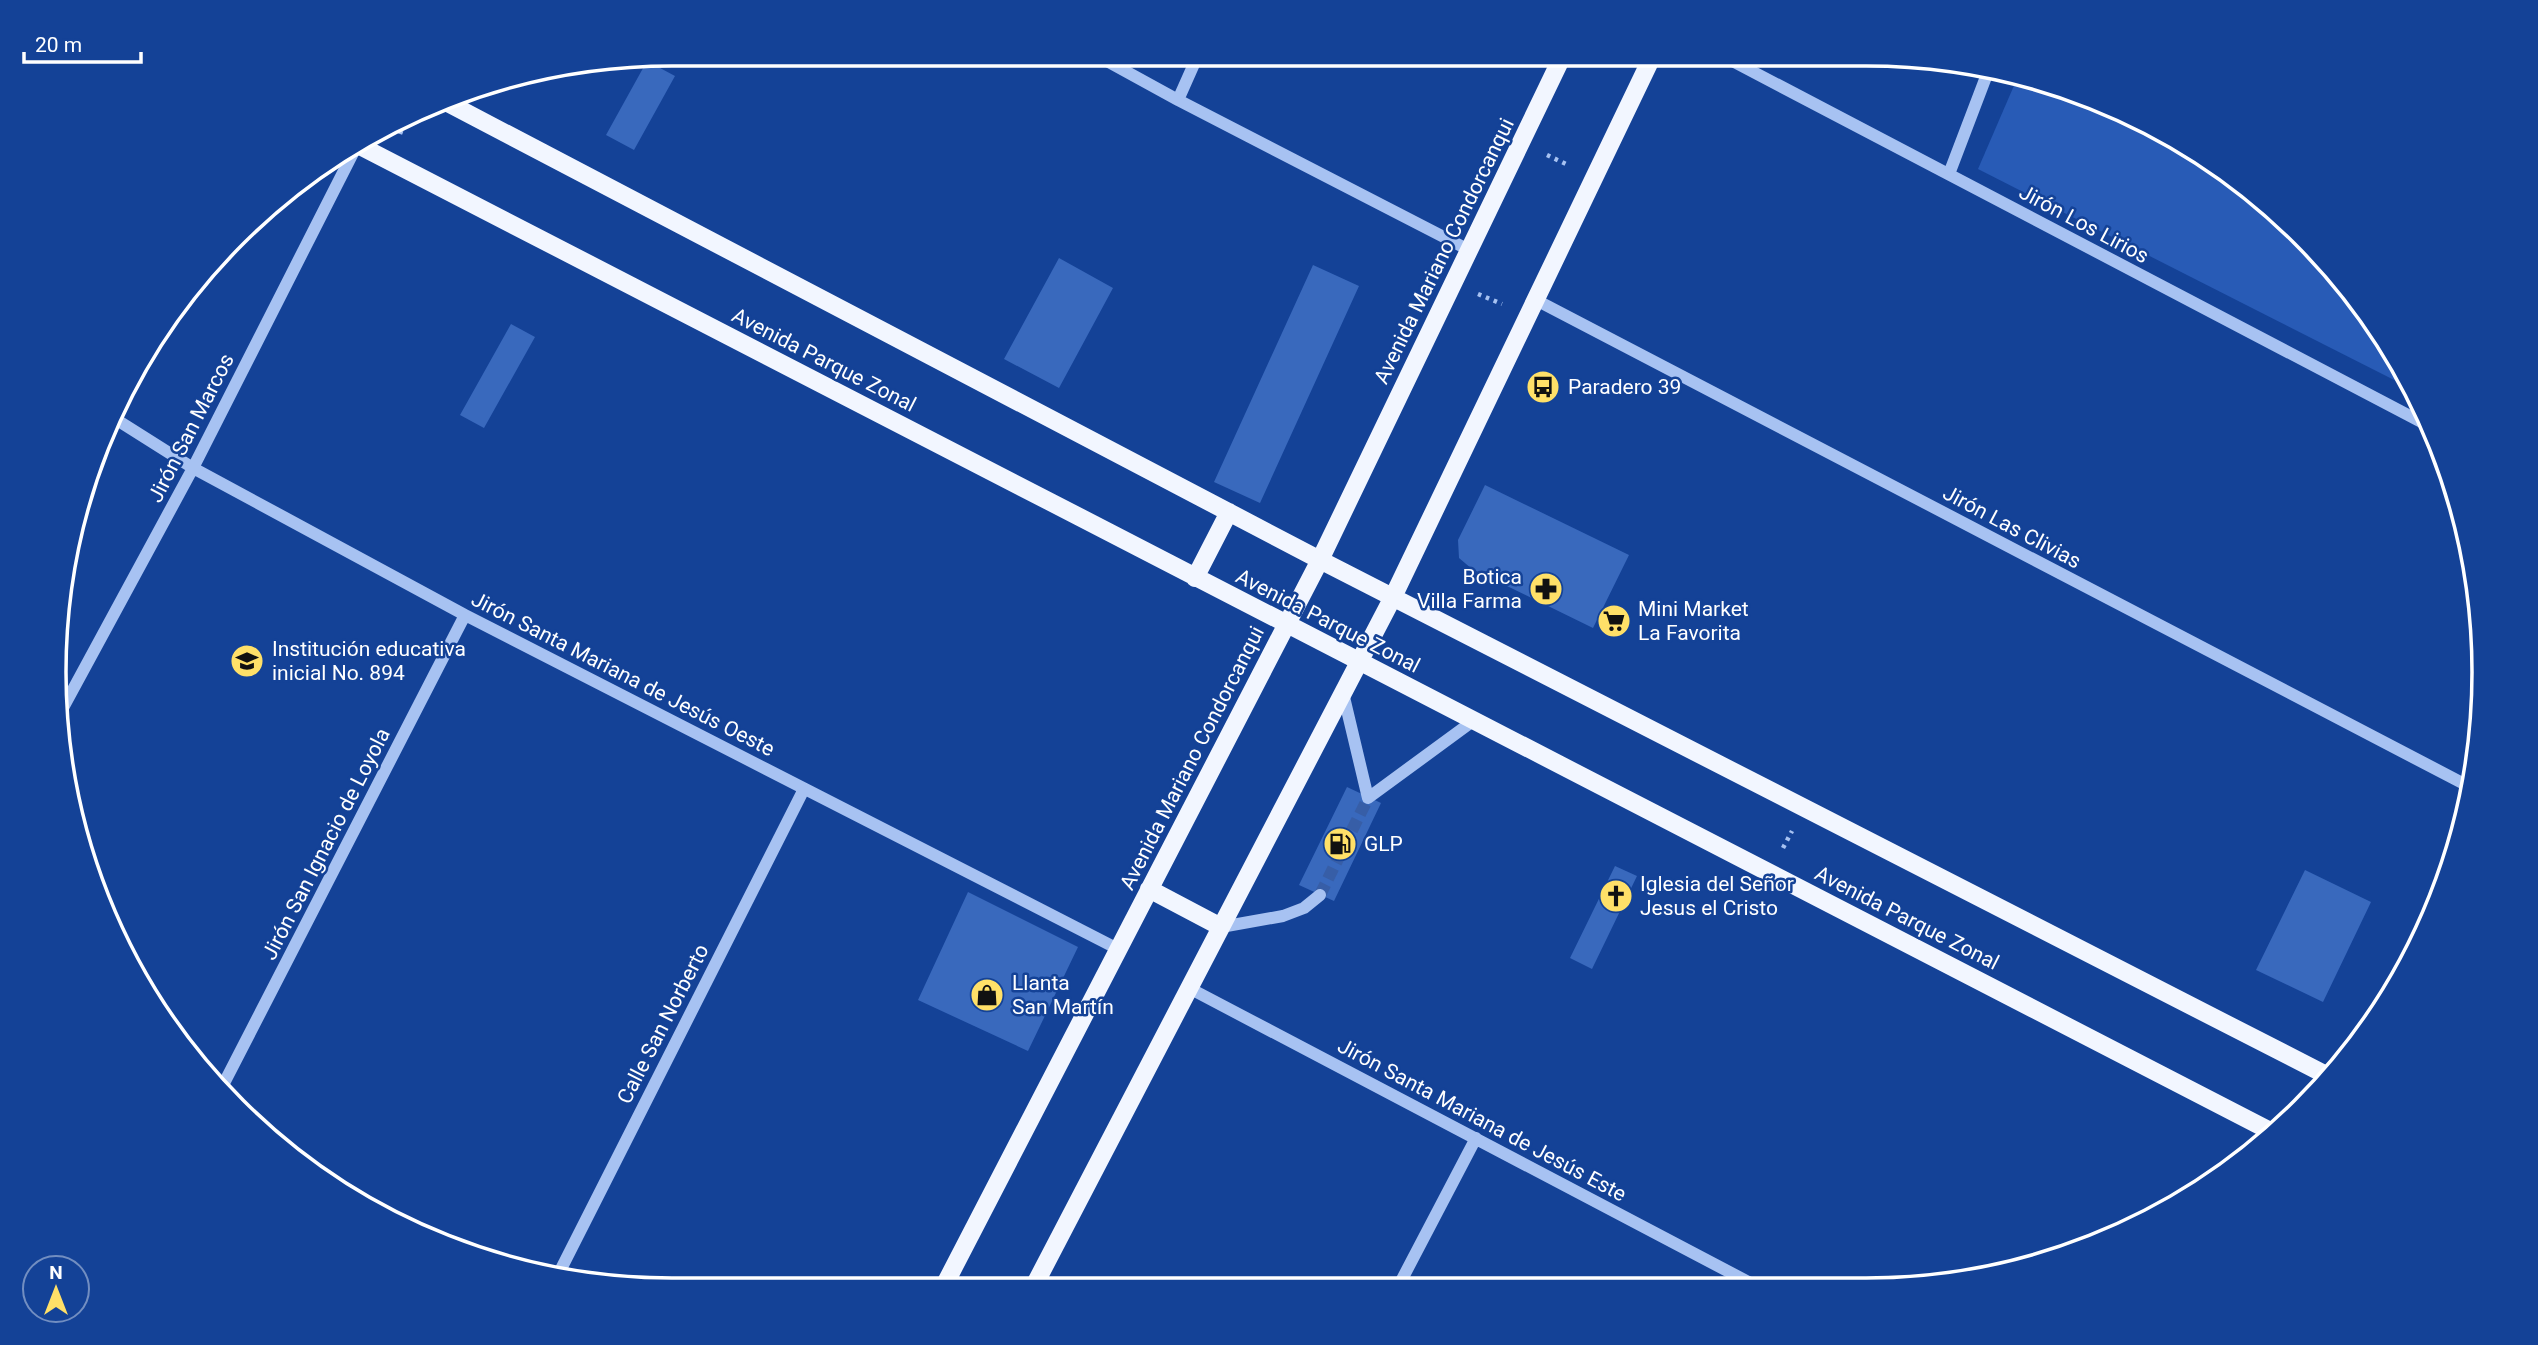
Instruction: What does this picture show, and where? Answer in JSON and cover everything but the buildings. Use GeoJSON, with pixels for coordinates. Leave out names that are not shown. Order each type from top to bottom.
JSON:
{"type":"FeatureCollection","features":[{"type":"Feature","properties":{"kind":"main road","name":"Avenida Mariano Condorcanqui"},"geometry":{"type":"LineString","coordinates":[[949,1278],[1320,560],[1558,66]]}},
{"type":"Feature","properties":{"kind":"main road"},"geometry":{"type":"LineString","coordinates":[[1038,1278],[1393,597],[1648,66]]}},
{"type":"Feature","properties":{"kind":"main road"},"geometry":{"type":"LineString","coordinates":[[456,107],[1320,560],[2321,1072]]}},
{"type":"Feature","properties":{"kind":"main road","name":"Avenida Parque Zonal"},"geometry":{"type":"LineString","coordinates":[[367,149],[2265,1128]]}},
{"type":"Feature","properties":{"kind":"main road"},"geometry":{"type":"LineString","coordinates":[[1195,578],[1229,512]]}},
{"type":"Feature","properties":{"kind":"main road"},"geometry":{"type":"LineString","coordinates":[[1149,889],[1221,927]]}},
{"type":"Feature","properties":{"kind":"street"},"geometry":{"type":"LineString","coordinates":[[1116,66],[1469,250]]}},
{"type":"Feature","properties":{"kind":"street"},"geometry":{"type":"LineString","coordinates":[[1178,100],[1193,66]]}},
{"type":"Feature","properties":{"kind":"street","name":"Jirón Los Lirios"},"geometry":{"type":"LineString","coordinates":[[1742,66],[2414,416]]}},
{"type":"Feature","properties":{"kind":"street"},"geometry":{"type":"LineString","coordinates":[[1949,174],[1985,78]]}},
{"type":"Feature","properties":{"kind":"street","name":"Jirón San Marcos"},"geometry":{"type":"LineString","coordinates":[[67,700],[193,468],[349,161]]}},
{"type":"Feature","properties":{"kind":"street","name":"Jirón Las Clivias"},"geometry":{"type":"LineString","coordinates":[[1536,300],[2461,782]]}},
{"type":"Feature","properties":{"kind":"street","name":"Jirón Santa Mariana de Jesús Oeste"},"geometry":{"type":"LineString","coordinates":[[121,423],[193,468],[465,615],[1118,949]]}},
{"type":"Feature","properties":{"kind":"street","name":"Jirón San Ignacio de Loyola"},"geometry":{"type":"LineString","coordinates":[[225,1081],[465,615]]}},
{"type":"Feature","properties":{"kind":"street"},"geometry":{"type":"LineString","coordinates":[[1343,693],[1368,798],[1473,721]]}},
{"type":"Feature","properties":{"kind":"street","name":"Calle San Norberto"},"geometry":{"type":"LineString","coordinates":[[561,1268],[804,789]]}},
{"type":"Feature","properties":{"kind":"street"},"geometry":{"type":"LineString","coordinates":[[1221,927],[1283,916],[1304,908],[1320,895]]}},
{"type":"Feature","properties":{"kind":"street","name":"Jirón Santa Mariana de Jesús Este"},"geometry":{"type":"LineString","coordinates":[[1189,988],[1741,1278]]}},
{"type":"Feature","properties":{"kind":"street"},"geometry":{"type":"LineString","coordinates":[[1403,1278],[1476,1138]]}},
{"type":"Feature","properties":{"kind":"path"},"geometry":{"type":"LineString","coordinates":[[1521,143],[1594,177]]}},
{"type":"Feature","properties":{"kind":"path"},"geometry":{"type":"LineString","coordinates":[[1454,283],[1528,316]]}},
{"type":"Feature","properties":{"kind":"path"},"geometry":{"type":"LineString","coordinates":[[1771,874],[1803,807]]}},
{"type":"Feature","properties":{"kind":"shaded area"},"geometry":{"type":"Polygon","coordinates":[[[2014,85],[2060,99],[2134,129],[2169,148],[2234,192],[2294,244],[2346,304],[2396,381],[1978,169],[2014,85]]]}},
{"type":"Feature","properties":{"kind":"tunnel"},"geometry":{"type":"LineString","coordinates":[[1320,895],[1368,798]]}},
{"type":"Feature","properties":{"kind":"place","name":"Paradero 39"},"geometry":{"type":"Point","coordinates":[1543,387]}},
{"type":"Feature","properties":{"kind":"place","name":"Botica Villa Farma"},"geometry":{"type":"Point","coordinates":[1546,589]}},
{"type":"Feature","properties":{"kind":"place","name":"Mini Market La Favorita"},"geometry":{"type":"Point","coordinates":[1614,621]}},
{"type":"Feature","properties":{"kind":"place","name":"Institución educativa inicial No. 894"},"geometry":{"type":"Point","coordinates":[247,661]}},
{"type":"Feature","properties":{"kind":"place","name":"GLP"},"geometry":{"type":"Point","coordinates":[1340,844]}},
{"type":"Feature","properties":{"kind":"place","name":"Iglesia del Señor Jesus el Cristo"},"geometry":{"type":"Point","coordinates":[1616,896]}},
{"type":"Feature","properties":{"kind":"place","name":"Llanta San Martín"},"geometry":{"type":"Point","coordinates":[987,995]}}]}
